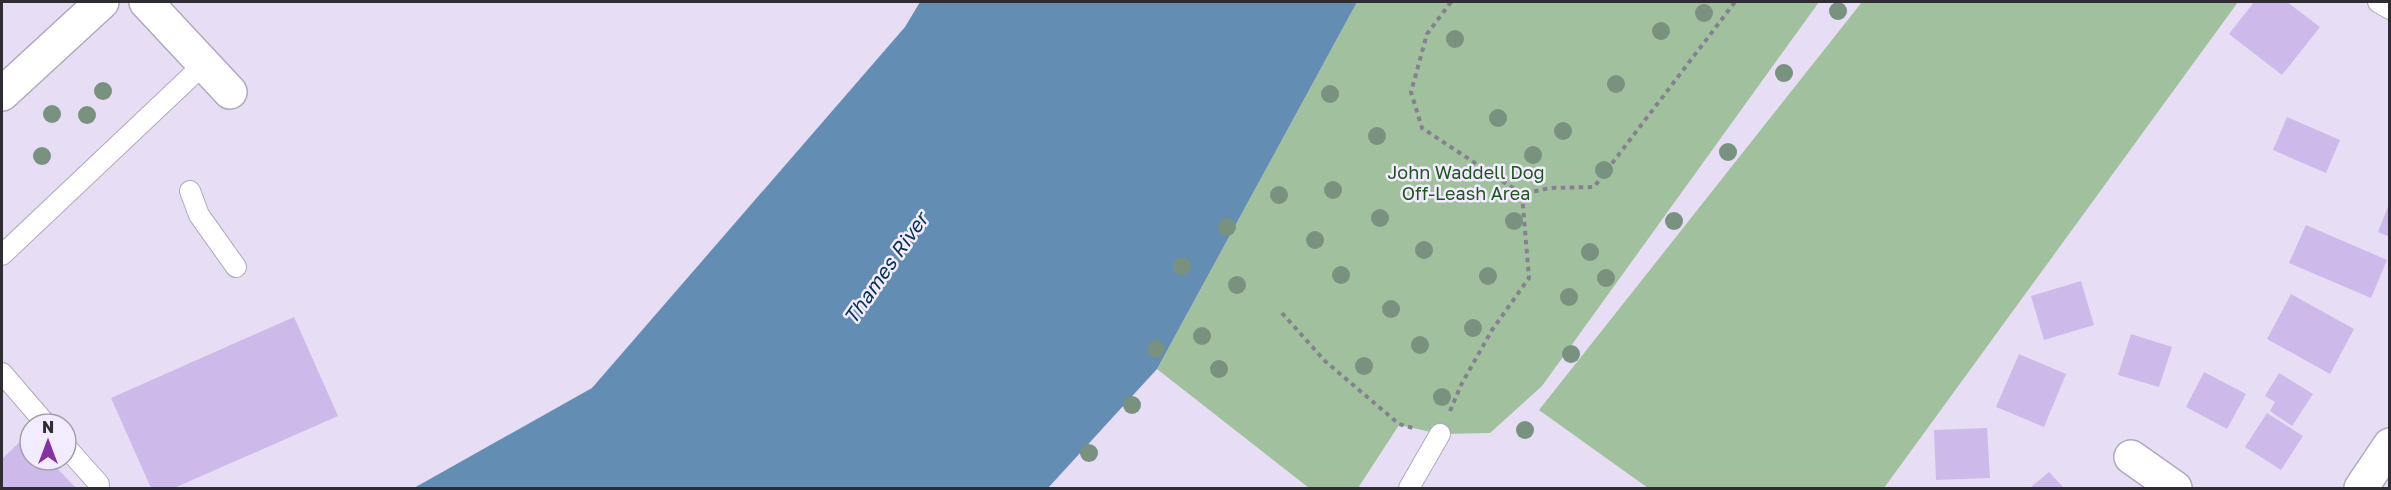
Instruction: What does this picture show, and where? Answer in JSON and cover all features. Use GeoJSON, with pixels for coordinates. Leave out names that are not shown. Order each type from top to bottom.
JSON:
{"type":"FeatureCollection","features":[{"type":"Feature","properties":{"kind":"street"},"geometry":{"type":"LineString","coordinates":[[2,94],[102,2]]}},
{"type":"Feature","properties":{"kind":"street"},"geometry":{"type":"LineString","coordinates":[[146,2],[230,93]]}},
{"type":"Feature","properties":{"kind":"street"},"geometry":{"type":"LineString","coordinates":[[2361,489],[2390,445]]}},
{"type":"Feature","properties":{"kind":"street"},"geometry":{"type":"LineString","coordinates":[[2131,457],[2175,489]]}},
{"type":"Feature","properties":{"kind":"lane"},"geometry":{"type":"LineString","coordinates":[[2378,2],[2390,9]]}},
{"type":"Feature","properties":{"kind":"lane"},"geometry":{"type":"LineString","coordinates":[[2,255],[204,64]]}},
{"type":"Feature","properties":{"kind":"lane"},"geometry":{"type":"LineString","coordinates":[[190,191],[199,215],[236,267]]}},
{"type":"Feature","properties":{"kind":"lane"},"geometry":{"type":"LineString","coordinates":[[2,373],[36,412]]}},
{"type":"Feature","properties":{"kind":"lane"},"geometry":{"type":"LineString","coordinates":[[1409,489],[1440,434]]}},
{"type":"Feature","properties":{"kind":"lane"},"geometry":{"type":"LineString","coordinates":[[78,460],[99,484]]}},
{"type":"Feature","properties":{"kind":"path"},"geometry":{"type":"LineString","coordinates":[[1450,2],[1426,34],[1411,92],[1422,128],[1522,194],[1550,188],[1594,187],[1735,2]]}},
{"type":"Feature","properties":{"kind":"path"},"geometry":{"type":"LineString","coordinates":[[1282,313],[1325,361],[1399,424],[1440,434],[1461,385],[1492,330],[1529,278],[1522,194]]}},
{"type":"Feature","properties":{"kind":"green space","name":"John Waddell Dog Off-Leash Area"},"geometry":{"type":"Polygon","coordinates":[[[1357,2],[1819,2],[1542,386],[1490,433],[1440,434],[1399,425],[1358,488],[1309,488],[1157,369],[1357,2]]]}},
{"type":"Feature","properties":{"kind":"green space"},"geometry":{"type":"Polygon","coordinates":[[[1862,2],[2238,2],[1884,488],[1648,488],[1539,410],[1862,2]]]}},
{"type":"Feature","properties":{"kind":"water","name":"Thames River"},"geometry":{"type":"Polygon","coordinates":[[[920,2],[1357,2],[1157,369],[1048,488],[414,488],[592,388],[905,27],[920,2]]]}},
{"type":"Feature","properties":{"kind":"building"},"geometry":{"type":"Polygon","coordinates":[[[2254,2],[2287,2],[2320,27],[2282,75],[2229,34],[2254,2]]]}},
{"type":"Feature","properties":{"kind":"building"},"geometry":{"type":"Polygon","coordinates":[[[2287,117],[2340,140],[2326,173],[2273,150],[2287,117]]]}},
{"type":"Feature","properties":{"kind":"building"},"geometry":{"type":"Polygon","coordinates":[[[2390,204],[2390,237],[2378,232],[2390,204]]]}},
{"type":"Feature","properties":{"kind":"building"},"geometry":{"type":"Polygon","coordinates":[[[2306,225],[2387,260],[2371,298],[2289,263],[2306,225]]]}},
{"type":"Feature","properties":{"kind":"building"},"geometry":{"type":"Polygon","coordinates":[[[2081,281],[2094,325],[2044,340],[2031,296],[2081,281]]]}},
{"type":"Feature","properties":{"kind":"building"},"geometry":{"type":"Polygon","coordinates":[[[2291,294],[2354,329],[2330,374],[2267,339],[2291,294]]]}},
{"type":"Feature","properties":{"kind":"building"},"geometry":{"type":"Polygon","coordinates":[[[294,317],[338,416],[174,488],[151,488],[111,398],[294,317]]]}},
{"type":"Feature","properties":{"kind":"building"},"geometry":{"type":"Polygon","coordinates":[[[2131,334],[2172,347],[2159,387],[2118,375],[2131,334]]]}},
{"type":"Feature","properties":{"kind":"building"},"geometry":{"type":"Polygon","coordinates":[[[2019,354],[2066,374],[2044,427],[1996,407],[2019,354]]]}},
{"type":"Feature","properties":{"kind":"building"},"geometry":{"type":"Polygon","coordinates":[[[2204,372],[2246,394],[2227,429],[2186,407],[2204,372]]]}},
{"type":"Feature","properties":{"kind":"building"},"geometry":{"type":"Polygon","coordinates":[[[2279,373],[2313,394],[2292,426],[2270,411],[2275,402],[2265,396],[2279,373]]]}},
{"type":"Feature","properties":{"kind":"building"},"geometry":{"type":"Polygon","coordinates":[[[2267,413],[2303,436],[2281,470],[2245,447],[2267,413]]]}},
{"type":"Feature","properties":{"kind":"building"},"geometry":{"type":"Polygon","coordinates":[[[1987,428],[1990,478],[1936,480],[1934,430],[1987,428]]]}},
{"type":"Feature","properties":{"kind":"building"},"geometry":{"type":"Polygon","coordinates":[[[18,444],[18,472],[61,472],[76,488],[2,488],[2,459],[18,444]]]}},
{"type":"Feature","properties":{"kind":"building"},"geometry":{"type":"Polygon","coordinates":[[[2049,472],[2064,488],[2030,488],[2049,472]]]}}]}
